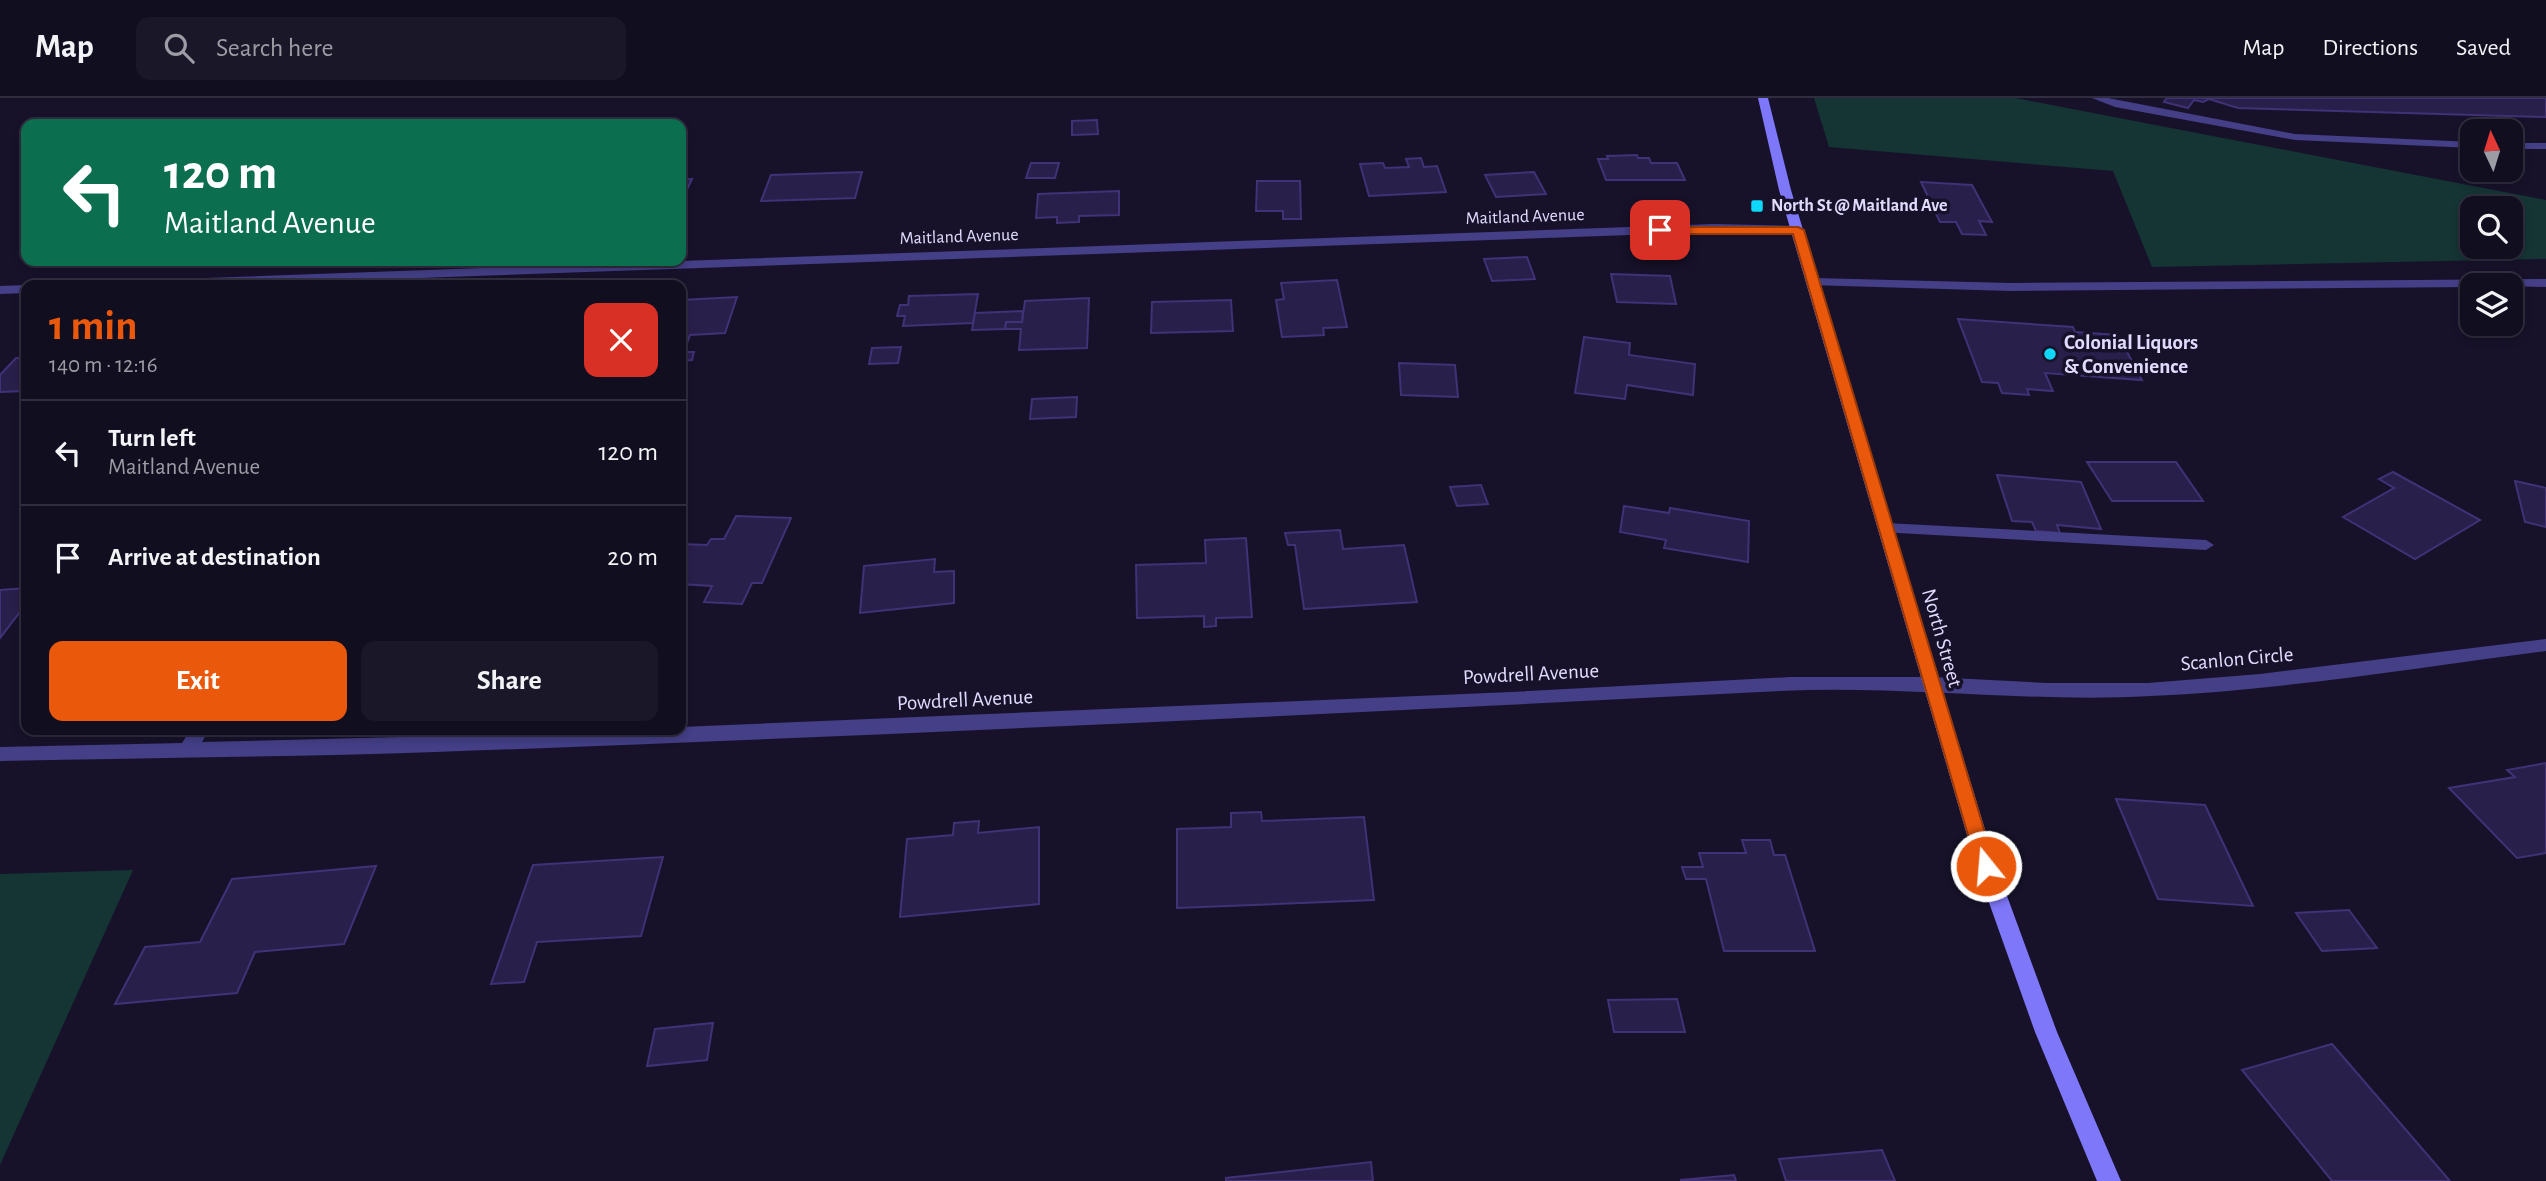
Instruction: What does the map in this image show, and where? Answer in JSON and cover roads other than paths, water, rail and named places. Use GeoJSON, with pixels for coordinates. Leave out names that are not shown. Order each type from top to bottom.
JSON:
{"type":"FeatureCollection","features":[{"type":"Feature","properties":{"kind":"main road","name":"North Street"},"geometry":{"type":"LineString","coordinates":[[1763,98],[1774,150],[1986,866],[2046,1032],[2109,1181]]}},
{"type":"Feature","properties":{"kind":"street"},"geometry":{"type":"LineString","coordinates":[[2097,98],[2295,137],[2460,144]]}},
{"type":"Feature","properties":{"kind":"street"},"geometry":{"type":"LineString","coordinates":[[2524,146],[2546,146]]}},
{"type":"Feature","properties":{"kind":"street","name":"Maitland Avenue"},"geometry":{"type":"LineString","coordinates":[[686,264],[1714,228],[1798,230]]}},
{"type":"Feature","properties":{"kind":"street","name":"Maitland Avenue"},"geometry":{"type":"LineString","coordinates":[[256,280],[643,266]]}},
{"type":"Feature","properties":{"kind":"street"},"geometry":{"type":"LineString","coordinates":[[469,280],[474,272]]}},
{"type":"Feature","properties":{"kind":"street"},"geometry":{"type":"LineString","coordinates":[[1814,282],[2011,287],[2546,283]]}},
{"type":"Feature","properties":{"kind":"street"},"geometry":{"type":"LineString","coordinates":[[2526,284],[2546,298]]}},
{"type":"Feature","properties":{"kind":"street"},"geometry":{"type":"LineString","coordinates":[[0,290],[21,289]]}},
{"type":"Feature","properties":{"kind":"street"},"geometry":{"type":"LineString","coordinates":[[1886,528],[2206,545]]}},
{"type":"Feature","properties":{"kind":"street","name":"Scanlon Circle"},"geometry":{"type":"LineString","coordinates":[[1932,684],[2046,691],[2148,690],[2260,681],[2546,645]]}},
{"type":"Feature","properties":{"kind":"street","name":"Powdrell Avenue"},"geometry":{"type":"LineString","coordinates":[[686,734],[1288,709],[1778,684],[1932,684]]}},
{"type":"Feature","properties":{"kind":"street"},"geometry":{"type":"LineString","coordinates":[[189,748],[197,735]]}},
{"type":"Feature","properties":{"kind":"street","name":"Powdrell Avenue"},"geometry":{"type":"LineString","coordinates":[[0,754],[432,745],[670,735]]}},
{"type":"Feature","properties":{"kind":"place","name":"North St @ Maitland Ave"},"geometry":{"type":"Point","coordinates":[1757,206]}},
{"type":"Feature","properties":{"kind":"place","name":"Colonial Liquors & Convenience"},"geometry":{"type":"Point","coordinates":[2050,354]}}]}
